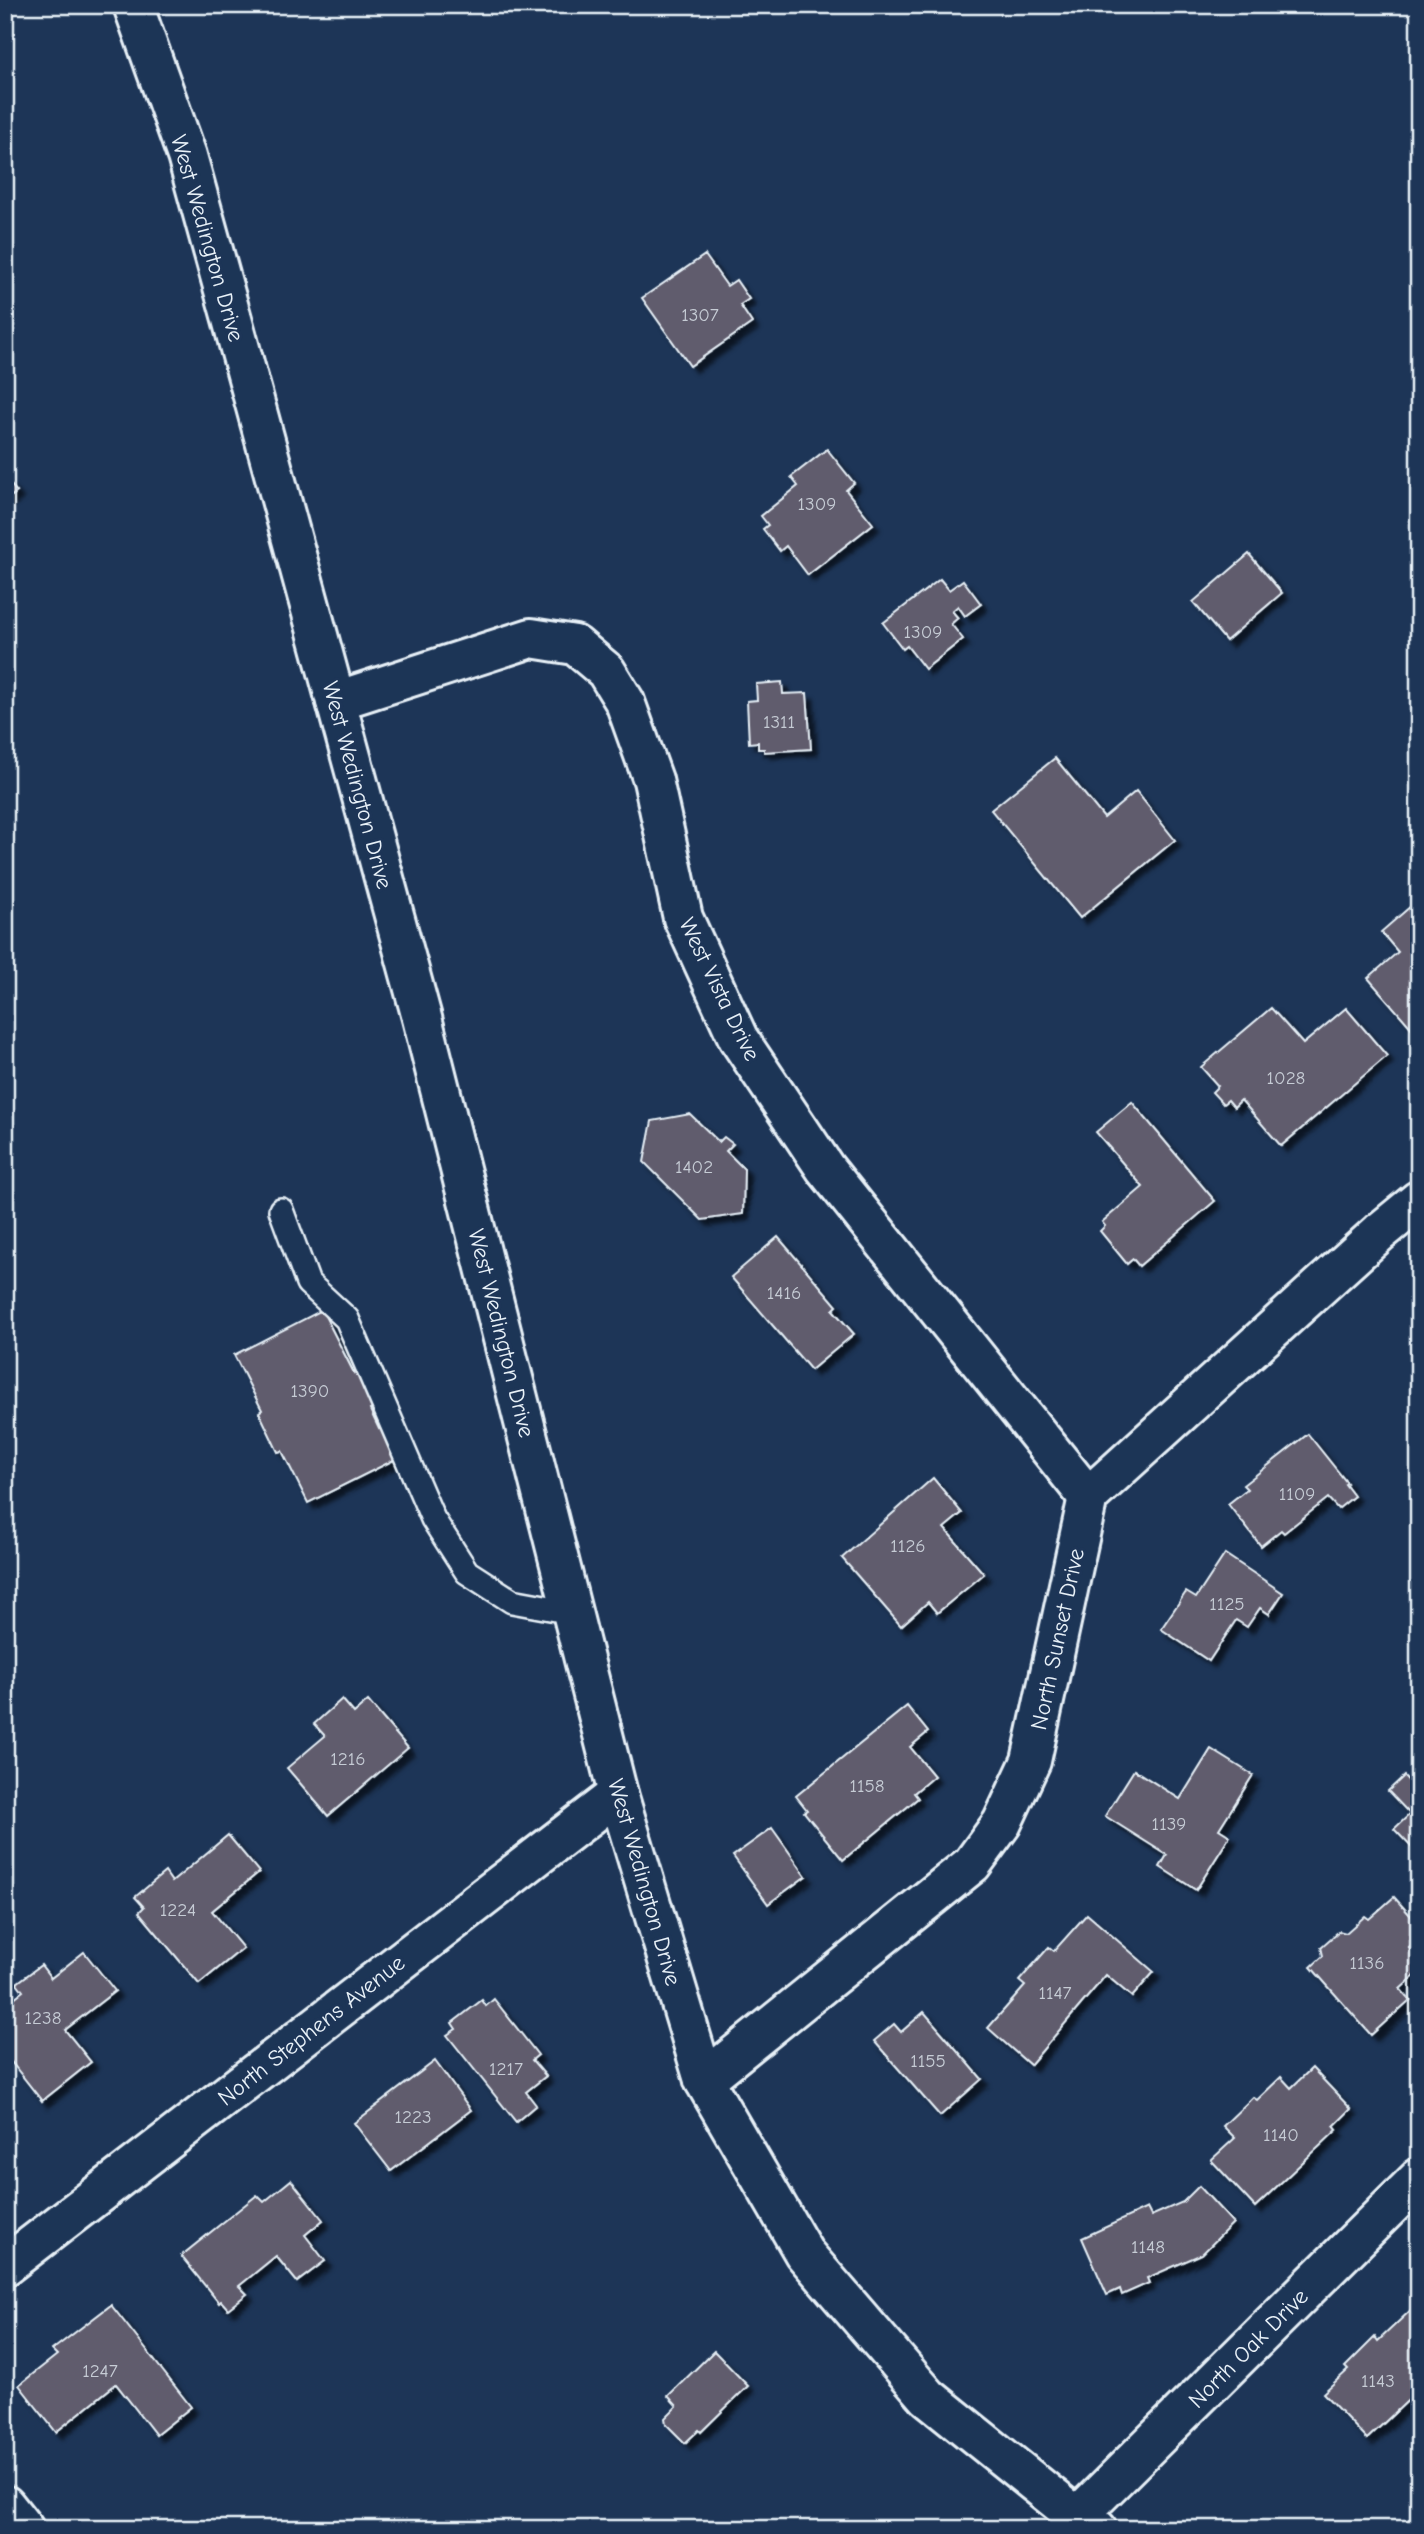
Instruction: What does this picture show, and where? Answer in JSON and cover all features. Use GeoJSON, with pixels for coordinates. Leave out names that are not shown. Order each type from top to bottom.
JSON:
{"type":"FeatureCollection","features":[{"type":"Feature","properties":{"kind":"street","name":"West Wedington Drive"},"geometry":{"type":"LineString","coordinates":[[133,5],[187,156],[425,1032],[618,1794],[704,2080],[804,2253],[928,2397],[1087,2523]]}},
{"type":"Feature","properties":{"kind":"street","name":"West Vista Drive"},"geometry":{"type":"LineString","coordinates":[[336,701],[531,638],[575,645],[606,671],[625,702],[653,780],[682,918],[738,1038],[825,1168],[1088,1497]]}},
{"type":"Feature","properties":{"kind":"street"},"geometry":{"type":"LineString","coordinates":[[1088,1497],[1380,1232],[1419,1200]]}},
{"type":"Feature","properties":{"kind":"street","name":"North Sunset Drive"},"geometry":{"type":"LineString","coordinates":[[704,2080],[972,1864],[1002,1823],[1031,1761],[1088,1497]]}},
{"type":"Feature","properties":{"kind":"street","name":"North Stephens Avenue"},"geometry":{"type":"LineString","coordinates":[[5,2266],[618,1794]]}},
{"type":"Feature","properties":{"kind":"street","name":"North Oak Drive"},"geometry":{"type":"LineString","coordinates":[[1087,2523],[1419,2178]]}},
{"type":"Feature","properties":{"kind":"street"},"geometry":{"type":"LineString","coordinates":[[5,2505],[24,2529]]}},
{"type":"Feature","properties":{"kind":"lane"},"geometry":{"type":"LineString","coordinates":[[281,1210],[308,1283],[346,1319],[433,1518],[467,1573],[512,1601],[572,1612]]}},
{"type":"Feature","properties":{"kind":"building"},"geometry":{"type":"Polygon","coordinates":[[[705,255],[727,286],[736,280],[749,299],[740,305],[752,323],[690,366],[642,298],[705,255]]]}},
{"type":"Feature","properties":{"kind":"building"},"geometry":{"type":"Polygon","coordinates":[[[827,449],[854,483],[846,490],[873,524],[808,575],[786,546],[780,551],[763,529],[768,525],[761,516],[798,486],[791,477],[827,449]]]}},
{"type":"Feature","properties":{"kind":"building"},"geometry":{"type":"Polygon","coordinates":[[[5,478],[17,492],[5,501],[5,478]]]}},
{"type":"Feature","properties":{"kind":"building"},"geometry":{"type":"Polygon","coordinates":[[[1249,554],[1282,593],[1226,641],[1193,602],[1249,554]]]}},
{"type":"Feature","properties":{"kind":"building"},"geometry":{"type":"Polygon","coordinates":[[[940,579],[949,590],[963,580],[981,604],[965,616],[958,606],[952,611],[958,618],[951,624],[963,639],[925,669],[907,646],[903,649],[883,623],[940,579]]]}},
{"type":"Feature","properties":{"kind":"building"},"geometry":{"type":"Polygon","coordinates":[[[782,682],[783,694],[807,693],[811,749],[764,752],[764,749],[758,749],[758,742],[749,743],[747,701],[757,700],[756,684],[782,682]]]}},
{"type":"Feature","properties":{"kind":"building"},"geometry":{"type":"Polygon","coordinates":[[[1055,758],[1104,818],[1136,791],[1175,840],[1080,918],[991,810],[1055,758]]]}},
{"type":"Feature","properties":{"kind":"building"},"geometry":{"type":"Polygon","coordinates":[[[1419,899],[1419,1027],[1414,1031],[1368,978],[1398,952],[1381,932],[1419,899]]]}},
{"type":"Feature","properties":{"kind":"building"},"geometry":{"type":"Polygon","coordinates":[[[1271,1008],[1303,1044],[1346,1008],[1387,1056],[1281,1146],[1241,1100],[1234,1107],[1228,1100],[1223,1104],[1212,1092],[1218,1086],[1201,1067],[1271,1008]]]}},
{"type":"Feature","properties":{"kind":"building"},"geometry":{"type":"Polygon","coordinates":[[[1132,1102],[1215,1201],[1139,1266],[1133,1259],[1127,1264],[1100,1231],[1105,1226],[1102,1222],[1143,1187],[1096,1132],[1132,1102]]]}},
{"type":"Feature","properties":{"kind":"building"},"geometry":{"type":"Polygon","coordinates":[[[690,1114],[719,1142],[724,1137],[733,1144],[726,1151],[744,1169],[743,1214],[702,1220],[644,1162],[652,1121],[690,1114]]]}},
{"type":"Feature","properties":{"kind":"building"},"geometry":{"type":"Polygon","coordinates":[[[778,1237],[837,1306],[833,1310],[854,1334],[811,1370],[731,1277],[778,1237]]]}},
{"type":"Feature","properties":{"kind":"building"},"geometry":{"type":"Polygon","coordinates":[[[322,1310],[354,1373],[358,1369],[376,1407],[370,1410],[379,1429],[384,1426],[400,1457],[308,1503],[282,1451],[278,1452],[259,1412],[262,1410],[234,1355],[322,1310]]]}},
{"type":"Feature","properties":{"kind":"building"},"geometry":{"type":"Polygon","coordinates":[[[1308,1434],[1347,1483],[1345,1484],[1354,1496],[1338,1509],[1328,1498],[1284,1533],[1281,1530],[1261,1546],[1228,1504],[1247,1489],[1243,1485],[1308,1434]]]}},
{"type":"Feature","properties":{"kind":"building"},"geometry":{"type":"Polygon","coordinates":[[[933,1478],[962,1513],[944,1528],[984,1574],[937,1613],[928,1602],[901,1626],[842,1558],[933,1478]]]}},
{"type":"Feature","properties":{"kind":"building"},"geometry":{"type":"Polygon","coordinates":[[[1225,1554],[1283,1593],[1269,1614],[1260,1608],[1247,1627],[1236,1620],[1209,1661],[1161,1629],[1186,1592],[1196,1598],[1225,1554]]]}},
{"type":"Feature","properties":{"kind":"building"},"geometry":{"type":"Polygon","coordinates":[[[342,1699],[354,1713],[368,1701],[408,1748],[328,1816],[287,1768],[325,1736],[314,1724],[342,1699]]]}},
{"type":"Feature","properties":{"kind":"building"},"geometry":{"type":"Polygon","coordinates":[[[907,1706],[928,1732],[910,1747],[934,1776],[914,1793],[918,1798],[843,1860],[804,1812],[807,1810],[796,1796],[907,1706]]]}},
{"type":"Feature","properties":{"kind":"building"},"geometry":{"type":"Polygon","coordinates":[[[1211,1749],[1253,1775],[1219,1829],[1230,1836],[1196,1890],[1160,1867],[1167,1855],[1105,1816],[1134,1770],[1180,1799],[1211,1749]]]}},
{"type":"Feature","properties":{"kind":"building"},"geometry":{"type":"Polygon","coordinates":[[[1404,1776],[1416,1789],[1419,1786],[1418,1854],[1394,1829],[1410,1814],[1388,1791],[1404,1776]]]}},
{"type":"Feature","properties":{"kind":"building"},"geometry":{"type":"Polygon","coordinates":[[[772,1828],[806,1876],[768,1904],[733,1856],[772,1828]]]}},
{"type":"Feature","properties":{"kind":"building"},"geometry":{"type":"Polygon","coordinates":[[[228,1835],[259,1872],[212,1911],[243,1948],[199,1984],[139,1912],[144,1907],[135,1897],[165,1872],[172,1882],[228,1835]]]}},
{"type":"Feature","properties":{"kind":"building"},"geometry":{"type":"Polygon","coordinates":[[[1394,1897],[1419,1925],[1419,1939],[1409,1948],[1419,1958],[1419,1972],[1400,1989],[1410,2000],[1371,2035],[1311,1967],[1323,1956],[1321,1947],[1339,1931],[1346,1933],[1365,1916],[1369,1919],[1394,1897]]]}},
{"type":"Feature","properties":{"kind":"building"},"geometry":{"type":"Polygon","coordinates":[[[1087,1914],[1154,1972],[1132,1997],[1106,1975],[1030,2065],[988,2028],[1025,1986],[1019,1981],[1049,1947],[1054,1951],[1087,1914]]]}},
{"type":"Feature","properties":{"kind":"building"},"geometry":{"type":"Polygon","coordinates":[[[84,1952],[115,1991],[65,2030],[91,2062],[42,2101],[5,2054],[5,2005],[23,1991],[17,1983],[41,1965],[51,1978],[84,1952]]]}},
{"type":"Feature","properties":{"kind":"building"},"geometry":{"type":"Polygon","coordinates":[[[494,1999],[538,2055],[532,2060],[546,2076],[526,2092],[536,2105],[516,2122],[447,2035],[456,2029],[452,2023],[482,2000],[486,2006],[494,1999]]]}},
{"type":"Feature","properties":{"kind":"building"},"geometry":{"type":"Polygon","coordinates":[[[924,2012],[982,2079],[940,2116],[874,2041],[894,2024],[901,2032],[924,2012]]]}},
{"type":"Feature","properties":{"kind":"building"},"geometry":{"type":"Polygon","coordinates":[[[435,2061],[471,2110],[391,2171],[354,2123],[435,2061]]]}},
{"type":"Feature","properties":{"kind":"building"},"geometry":{"type":"Polygon","coordinates":[[[1312,2068],[1351,2109],[1334,2126],[1337,2130],[1255,2207],[1211,2160],[1235,2138],[1223,2126],[1253,2097],[1257,2100],[1281,2077],[1291,2088],[1312,2068]]]}},
{"type":"Feature","properties":{"kind":"building"},"geometry":{"type":"Polygon","coordinates":[[[291,2180],[323,2220],[305,2235],[325,2261],[297,2282],[276,2256],[239,2286],[247,2294],[228,2309],[221,2301],[219,2303],[181,2256],[257,2195],[264,2202],[291,2180]]]}},
{"type":"Feature","properties":{"kind":"building"},"geometry":{"type":"Polygon","coordinates":[[[1199,2186],[1233,2223],[1202,2254],[1147,2278],[1149,2283],[1122,2295],[1120,2289],[1107,2295],[1082,2238],[1147,2208],[1151,2216],[1183,2202],[1199,2186]]]}},
{"type":"Feature","properties":{"kind":"building"},"geometry":{"type":"Polygon","coordinates":[[[111,2305],[191,2407],[156,2435],[116,2384],[56,2432],[19,2385],[57,2355],[52,2350],[111,2305]]]}},
{"type":"Feature","properties":{"kind":"building"},"geometry":{"type":"Polygon","coordinates":[[[1413,2308],[1419,2314],[1419,2390],[1367,2439],[1323,2393],[1348,2370],[1345,2367],[1375,2337],[1378,2341],[1413,2308]]]}},
{"type":"Feature","properties":{"kind":"building"},"geometry":{"type":"Polygon","coordinates":[[[714,2351],[748,2386],[701,2432],[699,2430],[685,2443],[666,2424],[665,2418],[677,2406],[668,2396],[714,2351]]]}}]}
